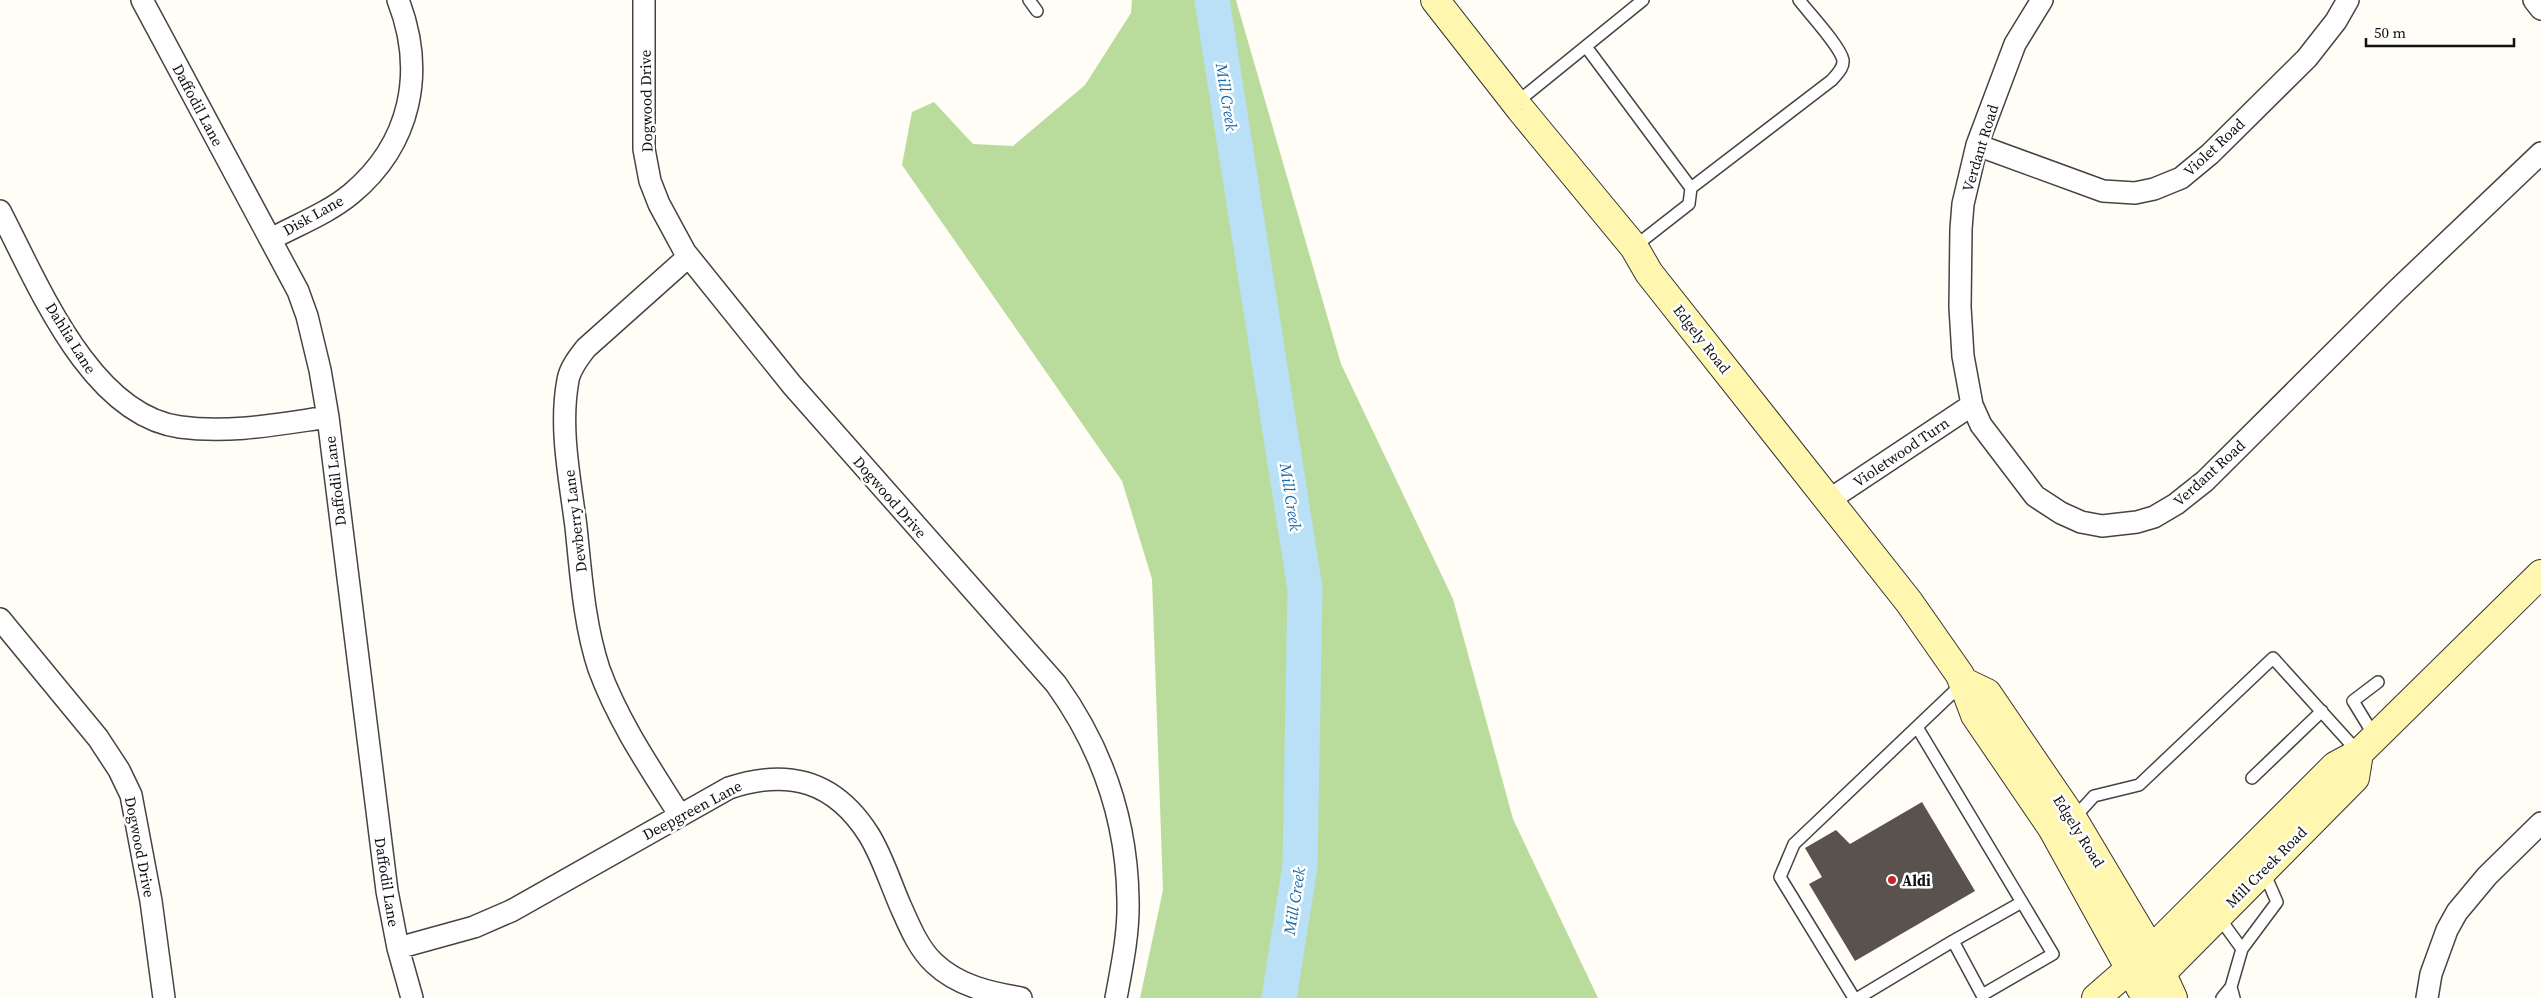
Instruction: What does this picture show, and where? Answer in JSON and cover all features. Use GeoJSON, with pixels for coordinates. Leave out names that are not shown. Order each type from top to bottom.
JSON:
{"type":"FeatureCollection","features":[{"type":"Feature","properties":{"kind":"main road","name":"Edgely Road"},"geometry":{"type":"LineString","coordinates":[[1435,0],[1516,103],[1634,247],[1649,273],[1909,602],[1964,682],[1975,715],[2052,828],[2128,969],[2152,992]]}},
{"type":"Feature","properties":{"kind":"main road","name":"Mill Creek Road"},"geometry":{"type":"LineString","coordinates":[[2096,998],[2151,950],[2335,766],[2367,745],[2541,574]]}},
{"type":"Feature","properties":{"kind":"main road","name":"Edgely Road"},"geometry":{"type":"LineString","coordinates":[[1964,682],[1987,694],[2073,819],[2151,950],[2152,992]]}},
{"type":"Feature","properties":{"kind":"main road","name":"Mill Creek Road"},"geometry":{"type":"LineString","coordinates":[[2152,992],[2218,916],[2355,778],[2367,745]]}},
{"type":"Feature","properties":{"kind":"street","name":"Daffodil Lane"},"geometry":{"type":"LineString","coordinates":[[142,0],[271,239],[298,291],[307,316],[320,370],[328,417],[372,784],[387,891],[398,948],[412,998]]}},
{"type":"Feature","properties":{"kind":"street","name":"Disk Lane"},"geometry":{"type":"LineString","coordinates":[[271,239],[326,211],[350,195],[377,168],[390,150],[400,130],[408,104],[412,73],[411,47],[405,18],[398,0]]}},
{"type":"Feature","properties":{"kind":"street","name":"Dogwood Drive"},"geometry":{"type":"LineString","coordinates":[[644,0],[644,149],[650,182],[659,204],[688,257],[792,385],[1013,634],[1056,684],[1078,714],[1108,779],[1127,864],[1128,902],[1116,998]]}},
{"type":"Feature","properties":{"kind":"street","name":"Verdant Road"},"geometry":{"type":"LineString","coordinates":[[2042,0],[2015,44],[1977,145],[1966,188],[1961,229],[1963,356],[1972,405],[1980,425],[2035,496],[2061,514],[2081,522],[2102,526],[2137,522],[2154,517],[2176,504],[2205,481],[2394,292],[2541,153]]}},
{"type":"Feature","properties":{"kind":"street","name":"Violet Road"},"geometry":{"type":"LineString","coordinates":[[1977,145],[2103,191],[2125,193],[2154,189],[2182,178],[2210,154],[2307,58],[2336,21],[2348,0]]}},
{"type":"Feature","properties":{"kind":"street"},"geometry":{"type":"LineString","coordinates":[[2534,0],[2541,9]]}},
{"type":"Feature","properties":{"kind":"street","name":"Dahlia Lane"},"geometry":{"type":"LineString","coordinates":[[0,211],[71,343],[99,381],[121,402],[146,417],[178,427],[213,430],[328,417]]}},
{"type":"Feature","properties":{"kind":"street","name":"Dewberry Lane"},"geometry":{"type":"LineString","coordinates":[[679,814],[617,710],[591,641],[571,490],[564,403],[568,377],[578,358],[586,348],[688,257]]}},
{"type":"Feature","properties":{"kind":"street","name":"Violetwood Turn"},"geometry":{"type":"LineString","coordinates":[[1830,500],[1972,405]]}},
{"type":"Feature","properties":{"kind":"street","name":"Dogwood Drive"},"geometry":{"type":"LineString","coordinates":[[0,619],[98,738],[120,770],[131,795],[150,892],[164,998]]}},
{"type":"Feature","properties":{"kind":"street","name":"Deepgreen Lane"},"geometry":{"type":"LineString","coordinates":[[398,948],[474,927],[511,911],[679,814],[729,788],[748,782],[779,777],[795,779],[836,796],[850,808],[870,836],[913,934],[935,964],[958,980],[971,986],[1022,998]]}},
{"type":"Feature","properties":{"kind":"street"},"geometry":{"type":"LineString","coordinates":[[2427,998],[2431,974],[2457,912],[2487,876],[2541,823]]}},
{"type":"Feature","properties":{"kind":"lane"},"geometry":{"type":"LineString","coordinates":[[1029,0],[1037,11]]}},
{"type":"Feature","properties":{"kind":"lane"},"geometry":{"type":"LineString","coordinates":[[1516,103],[1587,48],[1643,0]]}},
{"type":"Feature","properties":{"kind":"lane"},"geometry":{"type":"LineString","coordinates":[[1691,188],[1832,80],[1842,70],[1843,61],[1838,50],[1799,0]]}},
{"type":"Feature","properties":{"kind":"lane"},"geometry":{"type":"LineString","coordinates":[[1587,48],[1691,188],[1689,204],[1634,247]]}},
{"type":"Feature","properties":{"kind":"lane"},"geometry":{"type":"LineString","coordinates":[[2073,819],[2094,796],[2139,785],[2273,658],[2322,711],[2367,745]]}},
{"type":"Feature","properties":{"kind":"lane"},"geometry":{"type":"LineString","coordinates":[[1854,998],[1780,877],[1794,844],[1964,682]]}},
{"type":"Feature","properties":{"kind":"lane"},"geometry":{"type":"LineString","coordinates":[[2367,745],[2354,700],[2378,682]]}},
{"type":"Feature","properties":{"kind":"lane"},"geometry":{"type":"LineString","coordinates":[[2252,778],[2322,711]]}},
{"type":"Feature","properties":{"kind":"lane"},"geometry":{"type":"LineString","coordinates":[[1917,727],[2053,954],[1982,996],[1953,941]]}},
{"type":"Feature","properties":{"kind":"lane"},"geometry":{"type":"LineString","coordinates":[[2222,998],[2232,993],[2242,949],[2277,902],[2263,870]]}},
{"type":"Feature","properties":{"kind":"lane"},"geometry":{"type":"LineString","coordinates":[[1858,998],[2022,902]]}},
{"type":"Feature","properties":{"kind":"lane"},"geometry":{"type":"LineString","coordinates":[[2218,916],[2242,949]]}},
{"type":"Feature","properties":{"kind":"green space"},"geometry":{"type":"Polygon","coordinates":[[[1132,0],[1236,0],[1341,364],[1453,599],[1513,819],[1598,998],[1140,998],[1163,890],[1152,579],[1122,481],[902,165],[912,112],[934,102],[973,144],[1013,146],[1085,85],[1131,13],[1132,0]]]}},
{"type":"Feature","properties":{"kind":"building","name":"Aldi"},"geometry":{"type":"Polygon","coordinates":[[[1922,802],[1975,891],[1855,961],[1809,884],[1822,877],[1805,848],[1836,830],[1850,844],[1922,802]]]}},
{"type":"Feature","properties":{"kind":"waterway","name":"Mill Creek"},"geometry":{"type":"LineString","coordinates":[[1212,0],[1305,589],[1300,866],[1279,998]]}},
{"type":"Feature","properties":{"kind":"place","name":"Aldi"},"geometry":{"type":"Point","coordinates":[1892,880]}}]}
